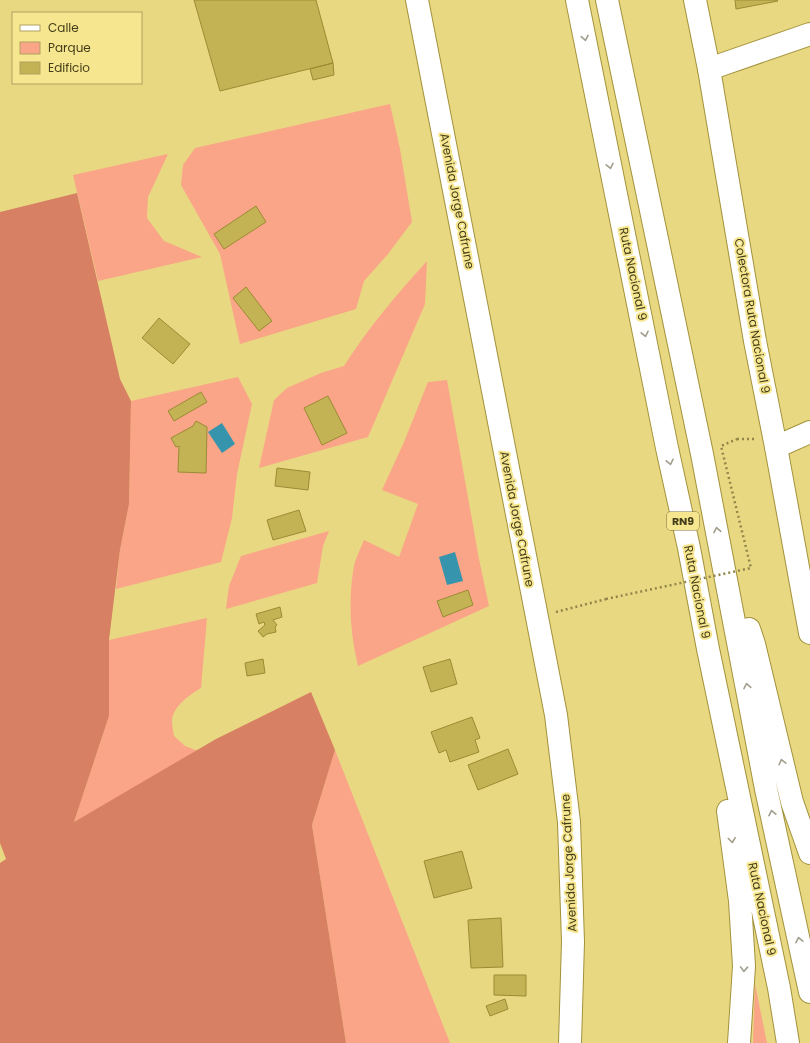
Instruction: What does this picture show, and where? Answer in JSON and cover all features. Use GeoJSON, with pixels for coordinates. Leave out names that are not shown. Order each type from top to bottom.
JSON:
{"type":"FeatureCollection","features":[{"type":"Feature","properties":{"kind":"main road","name":"Avenida Jorge Cafrune"},"geometry":{"type":"LineString","coordinates":[[417,0],[466,248],[536,618],[556,714],[569,822],[573,942],[570,1043]]}},
{"type":"Feature","properties":{"kind":"main road","name":"Ruta Nacional 9"},"geometry":{"type":"LineString","coordinates":[[577,0],[667,448],[689,548],[708,649],[777,980],[788,1043]]}},
{"type":"Feature","properties":{"kind":"main road","name":"RN9"},"geometry":{"type":"LineString","coordinates":[[607,0],[722,553],[766,789],[810,992]]}},
{"type":"Feature","properties":{"kind":"main road","name":"Colectora Ruta Nacional 9"},"geometry":{"type":"LineString","coordinates":[[696,0],[755,341],[810,633]]}},
{"type":"Feature","properties":{"kind":"main road"},"geometry":{"type":"LineString","coordinates":[[709,69],[810,34]]}},
{"type":"Feature","properties":{"kind":"main road"},"geometry":{"type":"LineString","coordinates":[[776,447],[810,432]]}},
{"type":"Feature","properties":{"kind":"main road"},"geometry":{"type":"LineString","coordinates":[[722,553],[754,644],[792,802],[810,853]]}},
{"type":"Feature","properties":{"kind":"main road"},"geometry":{"type":"LineString","coordinates":[[708,649],[740,908],[744,966],[739,1043]]}},
{"type":"Feature","properties":{"kind":"path"},"geometry":{"type":"LineString","coordinates":[[536,618],[606,599],[751,568],[721,446],[737,439]]}},
{"type":"Feature","properties":{"kind":"green space"},"geometry":{"type":"Polygon","coordinates":[[[390,104],[400,149],[412,222],[388,254],[364,281],[356,309],[240,344],[220,254],[181,185],[183,165],[195,148],[390,104]]]}},
{"type":"Feature","properties":{"kind":"green space"},"geometry":{"type":"Polygon","coordinates":[[[168,154],[148,197],[147,218],[164,241],[202,257],[98,281],[73,175],[168,154]]]}},
{"type":"Feature","properties":{"kind":"green space"},"geometry":{"type":"Polygon","coordinates":[[[427,261],[425,304],[368,437],[259,468],[274,400],[287,388],[321,373],[344,366],[383,312],[427,261]]]}},
{"type":"Feature","properties":{"kind":"green space"},"geometry":{"type":"Polygon","coordinates":[[[238,377],[252,404],[237,474],[232,518],[221,562],[116,589],[120,550],[129,504],[131,401],[238,377]]]}},
{"type":"Feature","properties":{"kind":"green space"},"geometry":{"type":"Polygon","coordinates":[[[447,380],[479,559],[489,606],[358,666],[353,641],[351,616],[352,578],[357,556],[364,540],[399,557],[418,504],[382,490],[404,442],[428,382],[447,380]]]}},
{"type":"Feature","properties":{"kind":"green space"},"geometry":{"type":"Polygon","coordinates":[[[329,531],[323,546],[317,583],[226,609],[229,586],[241,556],[329,531]]]}},
{"type":"Feature","properties":{"kind":"green space"},"geometry":{"type":"Polygon","coordinates":[[[207,618],[201,688],[179,705],[173,715],[172,720],[174,736],[185,746],[198,751],[74,822],[109,716],[109,640],[207,618]]]}},
{"type":"Feature","properties":{"kind":"green space"},"geometry":{"type":"Polygon","coordinates":[[[335,750],[450,1043],[346,1043],[312,825],[335,750]]]}},
{"type":"Feature","properties":{"kind":"green space"},"geometry":{"type":"Polygon","coordinates":[[[755,984],[767,1043],[753,1043],[755,984]]]}},
{"type":"Feature","properties":{"kind":"shaded area"},"geometry":{"type":"Polygon","coordinates":[[[77,193],[120,379],[131,401],[129,504],[120,550],[109,640],[109,716],[74,822],[216,739],[311,692],[335,750],[312,825],[346,1043],[0,1043],[0,863],[6,859],[0,843],[0,212],[77,193]]]}},
{"type":"Feature","properties":{"kind":"water"},"geometry":{"type":"Polygon","coordinates":[[[222,423],[235,444],[222,453],[208,432],[222,423]]]}},
{"type":"Feature","properties":{"kind":"water"},"geometry":{"type":"Polygon","coordinates":[[[455,552],[463,581],[447,585],[439,557],[455,552]]]}},
{"type":"Feature","properties":{"kind":"building"},"geometry":{"type":"Polygon","coordinates":[[[194,0],[316,0],[333,63],[220,91],[194,0]]]}},
{"type":"Feature","properties":{"kind":"building"},"geometry":{"type":"Polygon","coordinates":[[[735,0],[777,0],[778,1],[736,9],[735,0]]]}},
{"type":"Feature","properties":{"kind":"building"},"geometry":{"type":"Polygon","coordinates":[[[333,63],[334,75],[313,80],[310,69],[333,63]]]}},
{"type":"Feature","properties":{"kind":"building"},"geometry":{"type":"Polygon","coordinates":[[[256,206],[266,222],[224,249],[214,234],[256,206]]]}},
{"type":"Feature","properties":{"kind":"building"},"geometry":{"type":"Polygon","coordinates":[[[246,287],[272,321],[259,331],[233,298],[246,287]]]}},
{"type":"Feature","properties":{"kind":"building"},"geometry":{"type":"Polygon","coordinates":[[[159,318],[190,344],[173,364],[142,338],[159,318]]]}},
{"type":"Feature","properties":{"kind":"building"},"geometry":{"type":"Polygon","coordinates":[[[201,392],[207,402],[174,421],[168,411],[201,392]]]}},
{"type":"Feature","properties":{"kind":"building"},"geometry":{"type":"Polygon","coordinates":[[[328,396],[347,433],[322,445],[304,408],[328,396]]]}},
{"type":"Feature","properties":{"kind":"building"},"geometry":{"type":"Polygon","coordinates":[[[196,421],[207,427],[206,473],[178,472],[179,446],[176,447],[171,438],[193,426],[196,421]]]}},
{"type":"Feature","properties":{"kind":"building"},"geometry":{"type":"Polygon","coordinates":[[[277,468],[310,472],[308,490],[275,486],[277,468]]]}},
{"type":"Feature","properties":{"kind":"building"},"geometry":{"type":"Polygon","coordinates":[[[299,510],[306,531],[273,540],[267,520],[299,510]]]}},
{"type":"Feature","properties":{"kind":"building"},"geometry":{"type":"Polygon","coordinates":[[[468,590],[473,605],[443,617],[437,601],[468,590]]]}},
{"type":"Feature","properties":{"kind":"building"},"geometry":{"type":"Polygon","coordinates":[[[280,607],[282,617],[273,620],[277,625],[275,627],[276,632],[267,634],[263,637],[258,631],[265,625],[264,622],[259,624],[256,614],[280,607]]]}},
{"type":"Feature","properties":{"kind":"building"},"geometry":{"type":"Polygon","coordinates":[[[263,659],[265,673],[247,676],[245,663],[263,659]]]}},
{"type":"Feature","properties":{"kind":"building"},"geometry":{"type":"Polygon","coordinates":[[[450,659],[457,684],[431,692],[423,667],[450,659]]]}},
{"type":"Feature","properties":{"kind":"building"},"geometry":{"type":"Polygon","coordinates":[[[472,717],[480,738],[475,740],[479,752],[450,762],[446,750],[439,753],[431,732],[472,717]]]}},
{"type":"Feature","properties":{"kind":"building"},"geometry":{"type":"Polygon","coordinates":[[[508,749],[518,774],[478,790],[468,765],[508,749]]]}},
{"type":"Feature","properties":{"kind":"building"},"geometry":{"type":"Polygon","coordinates":[[[462,851],[472,888],[434,898],[424,861],[462,851]]]}},
{"type":"Feature","properties":{"kind":"building"},"geometry":{"type":"Polygon","coordinates":[[[501,918],[503,967],[471,968],[468,920],[501,918]]]}},
{"type":"Feature","properties":{"kind":"building"},"geometry":{"type":"Polygon","coordinates":[[[494,975],[526,975],[526,996],[494,995],[494,975]]]}},
{"type":"Feature","properties":{"kind":"building"},"geometry":{"type":"Polygon","coordinates":[[[505,999],[508,1009],[490,1016],[486,1006],[505,999]]]}}]}
